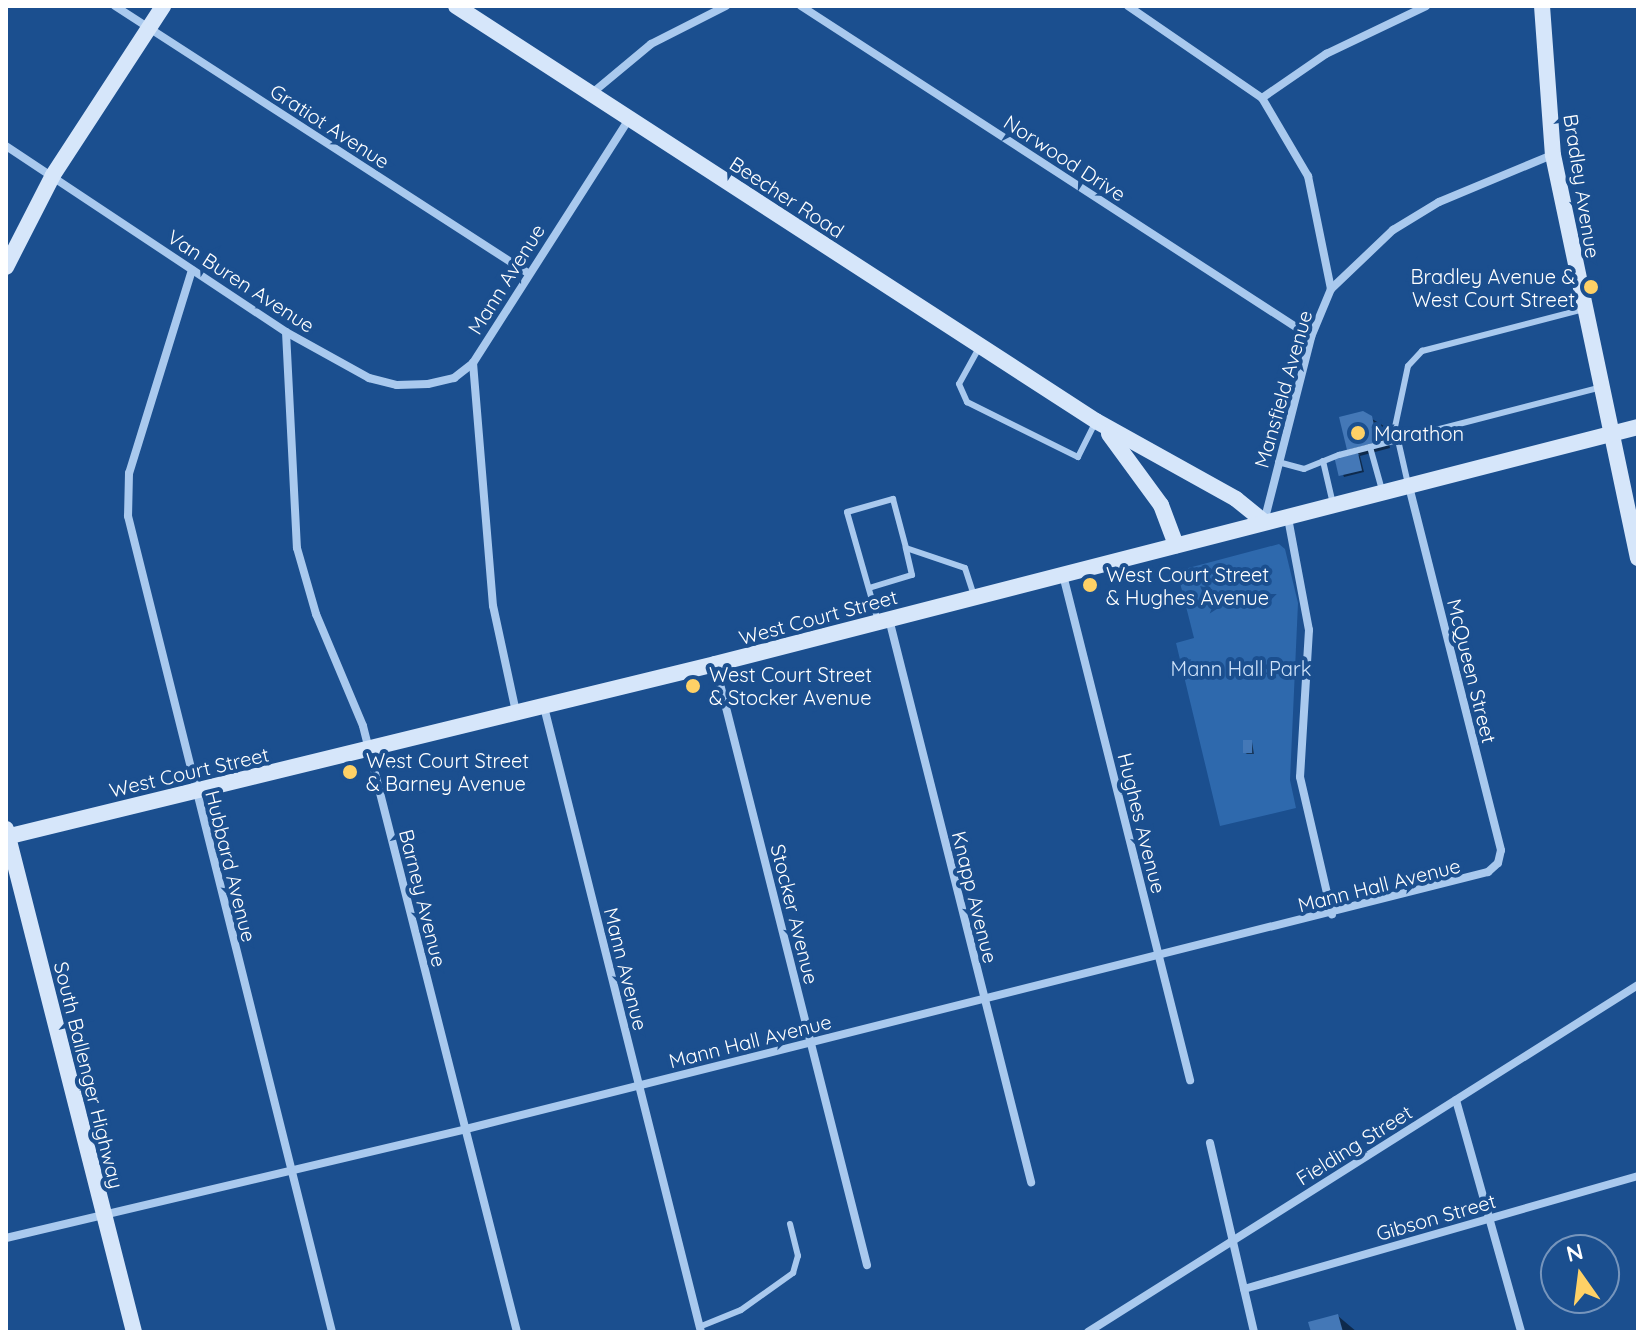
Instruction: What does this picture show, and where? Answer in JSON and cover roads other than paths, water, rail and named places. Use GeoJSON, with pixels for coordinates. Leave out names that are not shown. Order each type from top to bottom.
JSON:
{"type":"FeatureCollection","features":[{"type":"Feature","properties":{"kind":"street","name":"Gratiot Avenue"},"geometry":{"type":"LineString","coordinates":[[115,6],[527,273]]}},
{"type":"Feature","properties":{"kind":"street"},"geometry":{"type":"LineString","coordinates":[[6,267],[53,175],[163,6]]}},
{"type":"Feature","properties":{"kind":"street","name":"Beecher Road"},"geometry":{"type":"LineString","coordinates":[[456,6],[1096,421],[1236,499],[1264,522]]}},
{"type":"Feature","properties":{"kind":"street"},"geometry":{"type":"LineString","coordinates":[[591,94],[651,44],[726,6]]}},
{"type":"Feature","properties":{"kind":"street","name":"Norwood Drive"},"geometry":{"type":"LineString","coordinates":[[801,6],[1311,337]]}},
{"type":"Feature","properties":{"kind":"street"},"geometry":{"type":"LineString","coordinates":[[1128,6],[1262,98],[1308,176],[1331,289]]}},
{"type":"Feature","properties":{"kind":"street"},"geometry":{"type":"LineString","coordinates":[[1262,98],[1326,54],[1426,6]]}},
{"type":"Feature","properties":{"kind":"street","name":"Bradley Avenue"},"geometry":{"type":"LineString","coordinates":[[1542,6],[1553,155],[1638,558]]}},
{"type":"Feature","properties":{"kind":"street","name":"Mann Avenue"},"geometry":{"type":"LineString","coordinates":[[516,713],[493,606],[473,363],[527,273],[630,118]]}},
{"type":"Feature","properties":{"kind":"street","name":"Van Buren Avenue"},"geometry":{"type":"LineString","coordinates":[[6,146],[286,332],[369,378],[397,385],[454,378],[473,363]]}},
{"type":"Feature","properties":{"kind":"street","name":"Mansfield Avenue"},"geometry":{"type":"LineString","coordinates":[[1264,522],[1311,337],[1331,289],[1393,230],[1439,202],[1553,155]]}},
{"type":"Feature","properties":{"kind":"street","name":"Hubbard Avenue"},"geometry":{"type":"LineString","coordinates":[[192,270],[129,473],[128,516],[332,1332]]}},
{"type":"Feature","properties":{"kind":"street","name":"Barney Avenue"},"geometry":{"type":"LineString","coordinates":[[286,332],[297,548],[316,614],[368,751],[517,1332]]}},
{"type":"Feature","properties":{"kind":"street","name":"Beecher Road"},"geometry":{"type":"LineString","coordinates":[[1096,421],[1141,472],[1176,545]]}},
{"type":"Feature","properties":{"kind":"street","name":"West Court Street"},"geometry":{"type":"LineString","coordinates":[[7,834],[368,751],[1638,427]]}},
{"type":"Feature","properties":{"kind":"street","name":"McQueen Street"},"geometry":{"type":"LineString","coordinates":[[1408,486],[1501,850],[1498,863]]}},
{"type":"Feature","properties":{"kind":"street"},"geometry":{"type":"LineString","coordinates":[[1288,518],[1309,630],[1300,777],[1332,914]]}},
{"type":"Feature","properties":{"kind":"street","name":"Hughes Avenue"},"geometry":{"type":"LineString","coordinates":[[1063,574],[1190,1080]]}},
{"type":"Feature","properties":{"kind":"street","name":"Knapp Avenue"},"geometry":{"type":"LineString","coordinates":[[883,620],[1031,1182]]}},
{"type":"Feature","properties":{"kind":"street","name":"Stocker Avenue"},"geometry":{"type":"LineString","coordinates":[[715,664],[867,1265]]}},
{"type":"Feature","properties":{"kind":"street","name":"Mann Avenue"},"geometry":{"type":"LineString","coordinates":[[544,707],[700,1330]]}},
{"type":"Feature","properties":{"kind":"street","name":"South Ballenger Highway"},"geometry":{"type":"LineString","coordinates":[[7,834],[134,1332]]}},
{"type":"Feature","properties":{"kind":"street","name":"Mann Hall Avenue"},"geometry":{"type":"LineString","coordinates":[[6,1238],[466,1129],[1332,914],[1469,878],[1498,863]]}},
{"type":"Feature","properties":{"kind":"street","name":"Fielding Street"},"geometry":{"type":"LineString","coordinates":[[1088,1332],[1638,985]]}},
{"type":"Feature","properties":{"kind":"street"},"geometry":{"type":"LineString","coordinates":[[1456,1100],[1521,1332]]}},
{"type":"Feature","properties":{"kind":"street"},"geometry":{"type":"LineString","coordinates":[[1210,1143],[1254,1332]]}},
{"type":"Feature","properties":{"kind":"street","name":"Gibson Street"},"geometry":{"type":"LineString","coordinates":[[1244,1289],[1638,1176]]}},
{"type":"Feature","properties":{"kind":"lane"},"geometry":{"type":"LineString","coordinates":[[1408,486],[1395,427],[1408,366],[1422,351],[1584,309]]}},
{"type":"Feature","properties":{"kind":"lane"},"geometry":{"type":"LineString","coordinates":[[980,346],[959,384],[967,402],[1078,457],[1096,421]]}},
{"type":"Feature","properties":{"kind":"lane"},"geometry":{"type":"LineString","coordinates":[[1278,462],[1304,469],[1370,447],[1603,387]]}},
{"type":"Feature","properties":{"kind":"lane"},"geometry":{"type":"LineString","coordinates":[[1370,447],[1383,492]]}},
{"type":"Feature","properties":{"kind":"lane"},"geometry":{"type":"LineString","coordinates":[[1323,461],[1334,506]]}},
{"type":"Feature","properties":{"kind":"lane"},"geometry":{"type":"LineString","coordinates":[[869,588],[912,575],[893,499],[847,512],[869,588],[883,620]]}},
{"type":"Feature","properties":{"kind":"lane"},"geometry":{"type":"LineString","coordinates":[[906,548],[965,568],[975,596]]}},
{"type":"Feature","properties":{"kind":"lane"},"geometry":{"type":"LineString","coordinates":[[700,1330],[741,1310],[793,1273],[798,1256],[790,1224]]}},
{"type":"Feature","properties":{"kind":"place","name":"Bradley Avenue & West Court Street"},"geometry":{"type":"Point","coordinates":[1591,287]}},
{"type":"Feature","properties":{"kind":"place","name":"Marathon"},"geometry":{"type":"Point","coordinates":[1358,433]}},
{"type":"Feature","properties":{"kind":"place","name":"West Court Street & Hughes Avenue"},"geometry":{"type":"Point","coordinates":[1090,585]}},
{"type":"Feature","properties":{"kind":"place","name":"West Court Street & Stocker Avenue"},"geometry":{"type":"Point","coordinates":[693,686]}},
{"type":"Feature","properties":{"kind":"place","name":"West Court Street & Barney Avenue"},"geometry":{"type":"Point","coordinates":[350,772]}},
{"type":"Feature","properties":{"kind":"park label","name":"Mann Hall Park"},"geometry":{"type":"Point","coordinates":[1241,668]}}]}
